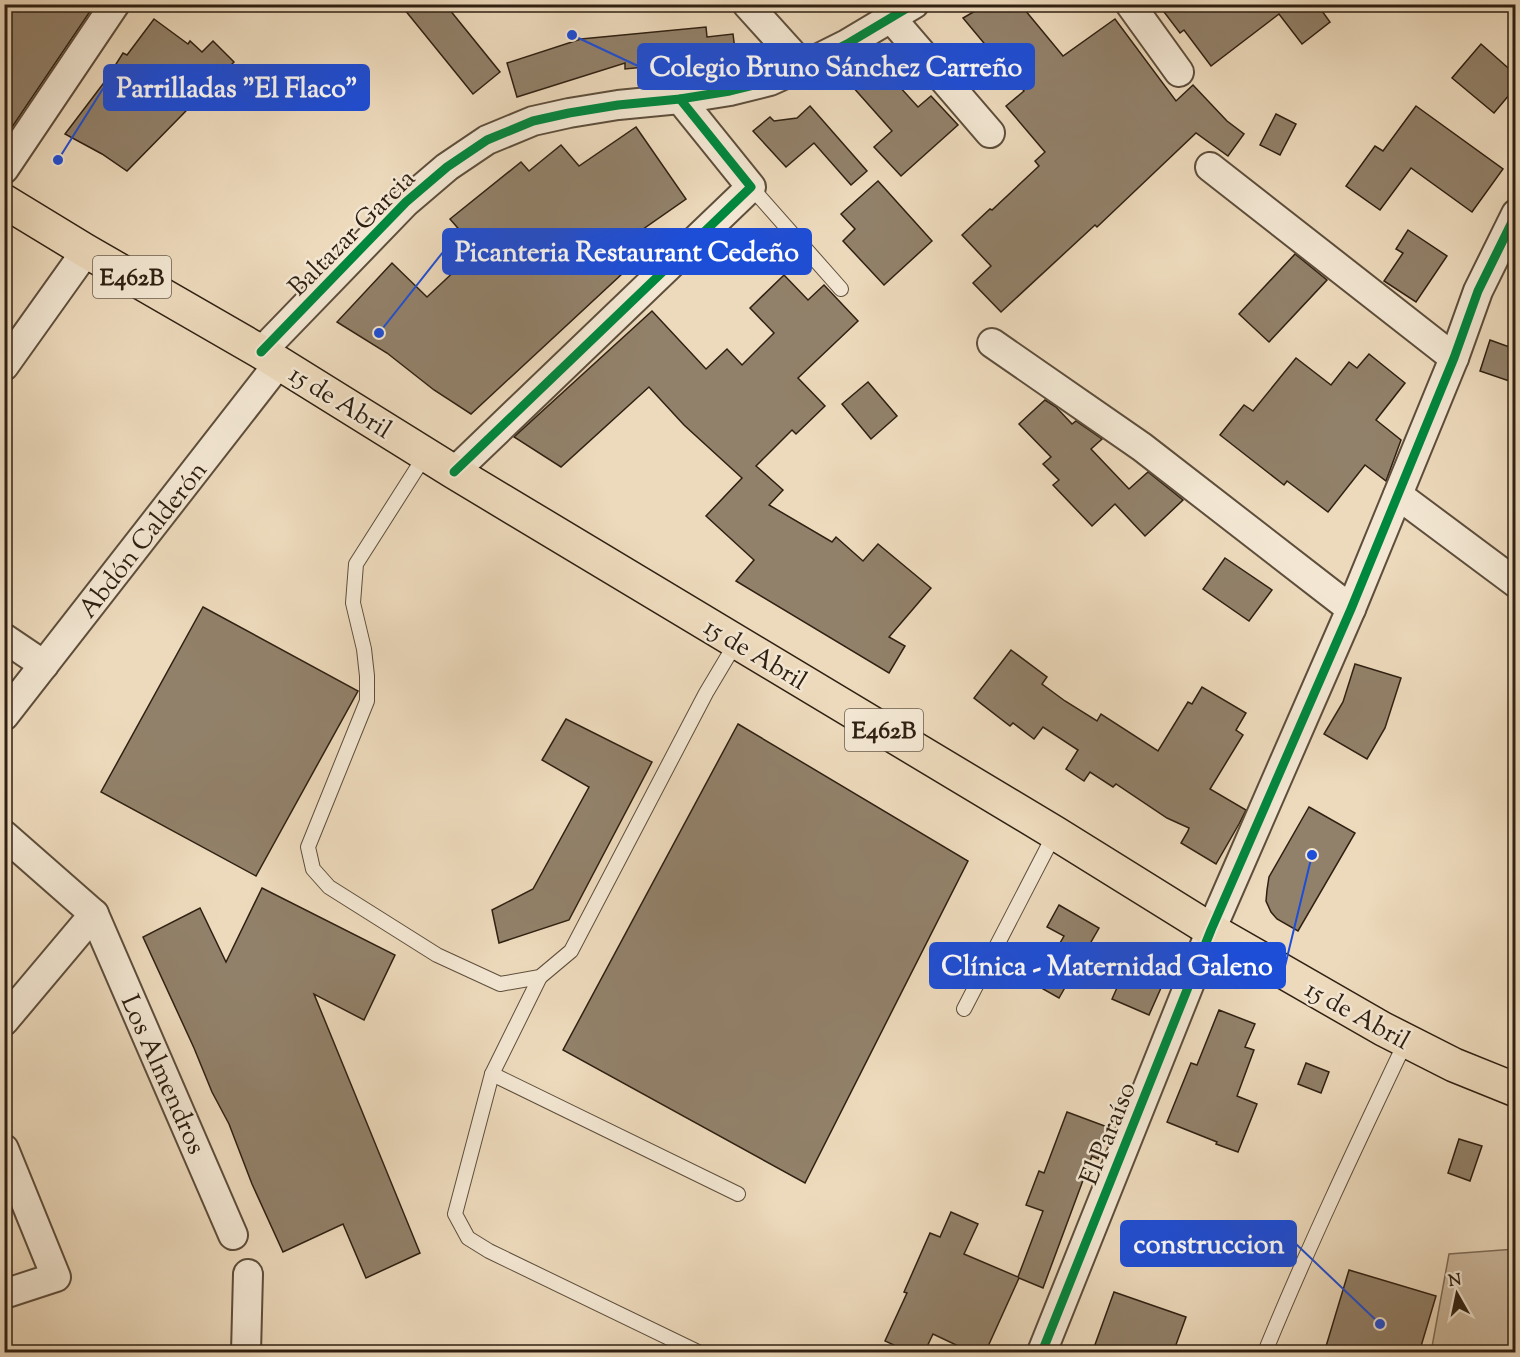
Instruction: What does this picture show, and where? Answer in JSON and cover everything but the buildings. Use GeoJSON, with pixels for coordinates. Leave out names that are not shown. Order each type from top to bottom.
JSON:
{"type":"FeatureCollection","features":[{"type":"Feature","properties":{"kind":"main road","name":"15 de Abril"},"geometry":{"type":"LineString","coordinates":[[4,201],[270,357],[454,472],[1055,833],[1211,930],[1406,1041],[1454,1065],[1515,1090]]}},
{"type":"Feature","properties":{"kind":"street"},"geometry":{"type":"LineString","coordinates":[[4,169],[115,4]]}},
{"type":"Feature","properties":{"kind":"street"},"geometry":{"type":"LineString","coordinates":[[747,4],[803,66]]}},
{"type":"Feature","properties":{"kind":"street"},"geometry":{"type":"LineString","coordinates":[[1130,4],[1179,72]]}},
{"type":"Feature","properties":{"kind":"street"},"geometry":{"type":"LineString","coordinates":[[902,11],[990,133]]}},
{"type":"Feature","properties":{"kind":"street","name":"Baltazar Garcia"},"geometry":{"type":"LineString","coordinates":[[270,357],[406,202],[447,167],[487,140],[533,121],[569,112],[680,99],[770,81],[847,44],[902,11]]}},
{"type":"Feature","properties":{"kind":"street"},"geometry":{"type":"LineString","coordinates":[[454,472],[751,187],[680,99]]}},
{"type":"Feature","properties":{"kind":"street"},"geometry":{"type":"LineString","coordinates":[[1210,167],[1454,358]]}},
{"type":"Feature","properties":{"kind":"street","name":"El Paraíso"},"geometry":{"type":"LineString","coordinates":[[1042,1353],[1211,930],[1351,609],[1454,358],[1478,291],[1515,214]]}},
{"type":"Feature","properties":{"kind":"street"},"geometry":{"type":"LineString","coordinates":[[4,366],[86,251]]}},
{"type":"Feature","properties":{"kind":"street"},"geometry":{"type":"LineString","coordinates":[[992,343],[1142,447],[1351,609]]}},
{"type":"Feature","properties":{"kind":"street","name":"Abdón Calderón"},"geometry":{"type":"LineString","coordinates":[[4,716],[270,357]]}},
{"type":"Feature","properties":{"kind":"street"},"geometry":{"type":"LineString","coordinates":[[1398,495],[1515,583]]}},
{"type":"Feature","properties":{"kind":"street"},"geometry":{"type":"LineString","coordinates":[[4,638],[44,665]]}},
{"type":"Feature","properties":{"kind":"street"},"geometry":{"type":"LineString","coordinates":[[4,835],[94,914],[4,1021]]}},
{"type":"Feature","properties":{"kind":"street","name":"Los Almendros"},"geometry":{"type":"LineString","coordinates":[[94,914],[233,1235]]}},
{"type":"Feature","properties":{"kind":"street"},"geometry":{"type":"LineString","coordinates":[[4,1149],[56,1276],[4,1294]]}},
{"type":"Feature","properties":{"kind":"street"},"geometry":{"type":"LineString","coordinates":[[246,1353],[248,1274]]}},
{"type":"Feature","properties":{"kind":"lane"},"geometry":{"type":"LineString","coordinates":[[751,187],[840,289]]}},
{"type":"Feature","properties":{"kind":"lane"},"geometry":{"type":"LineString","coordinates":[[426,454],[356,564],[353,603],[367,676],[367,701],[308,847],[313,869],[329,887],[437,954],[500,984],[540,977]]}},
{"type":"Feature","properties":{"kind":"lane"},"geometry":{"type":"LineString","coordinates":[[698,1353],[489,1251],[468,1238],[455,1214],[492,1074],[540,977],[571,951],[706,693],[736,641]]}},
{"type":"Feature","properties":{"kind":"lane"},"geometry":{"type":"LineString","coordinates":[[964,1009],[1055,833]]}},
{"type":"Feature","properties":{"kind":"lane"},"geometry":{"type":"LineString","coordinates":[[1265,1353],[1350,1157],[1406,1041]]}},
{"type":"Feature","properties":{"kind":"lane"},"geometry":{"type":"LineString","coordinates":[[492,1074],[738,1194]]}},
{"type":"Feature","properties":{"kind":"shaded area"},"geometry":{"type":"Polygon","coordinates":[[[1515,1249],[1515,1352],[1431,1352],[1449,1254],[1515,1249]]]}},
{"type":"Feature","properties":{"kind":"cycle path"},"geometry":{"type":"LineString","coordinates":[[261,352],[406,202],[447,167],[487,140],[533,121],[569,113],[618,105],[680,99],[730,91],[770,81],[847,44],[914,4]]}},
{"type":"Feature","properties":{"kind":"cycle path"},"geometry":{"type":"LineString","coordinates":[[454,472],[751,187],[680,99]]}},
{"type":"Feature","properties":{"kind":"cycle path"},"geometry":{"type":"LineString","coordinates":[[1042,1352],[1211,930],[1351,609],[1454,358],[1478,291],[1516,214]]}},
{"type":"Feature","properties":{"kind":"place","name":"Colegio Bruno Sánchez Carreño"},"geometry":{"type":"Point","coordinates":[572,35]}},
{"type":"Feature","properties":{"kind":"place","name":"Parrilladas \"El Flaco\""},"geometry":{"type":"Point","coordinates":[58,160]}},
{"type":"Feature","properties":{"kind":"place","name":"Picanteria Restaurant Cedeño"},"geometry":{"type":"Point","coordinates":[379,333]}},
{"type":"Feature","properties":{"kind":"place","name":"Clínica - Maternidad Galeno"},"geometry":{"type":"Point","coordinates":[1312,855]}},
{"type":"Feature","properties":{"kind":"place","name":"construccion"},"geometry":{"type":"Point","coordinates":[1380,1324]}}]}
